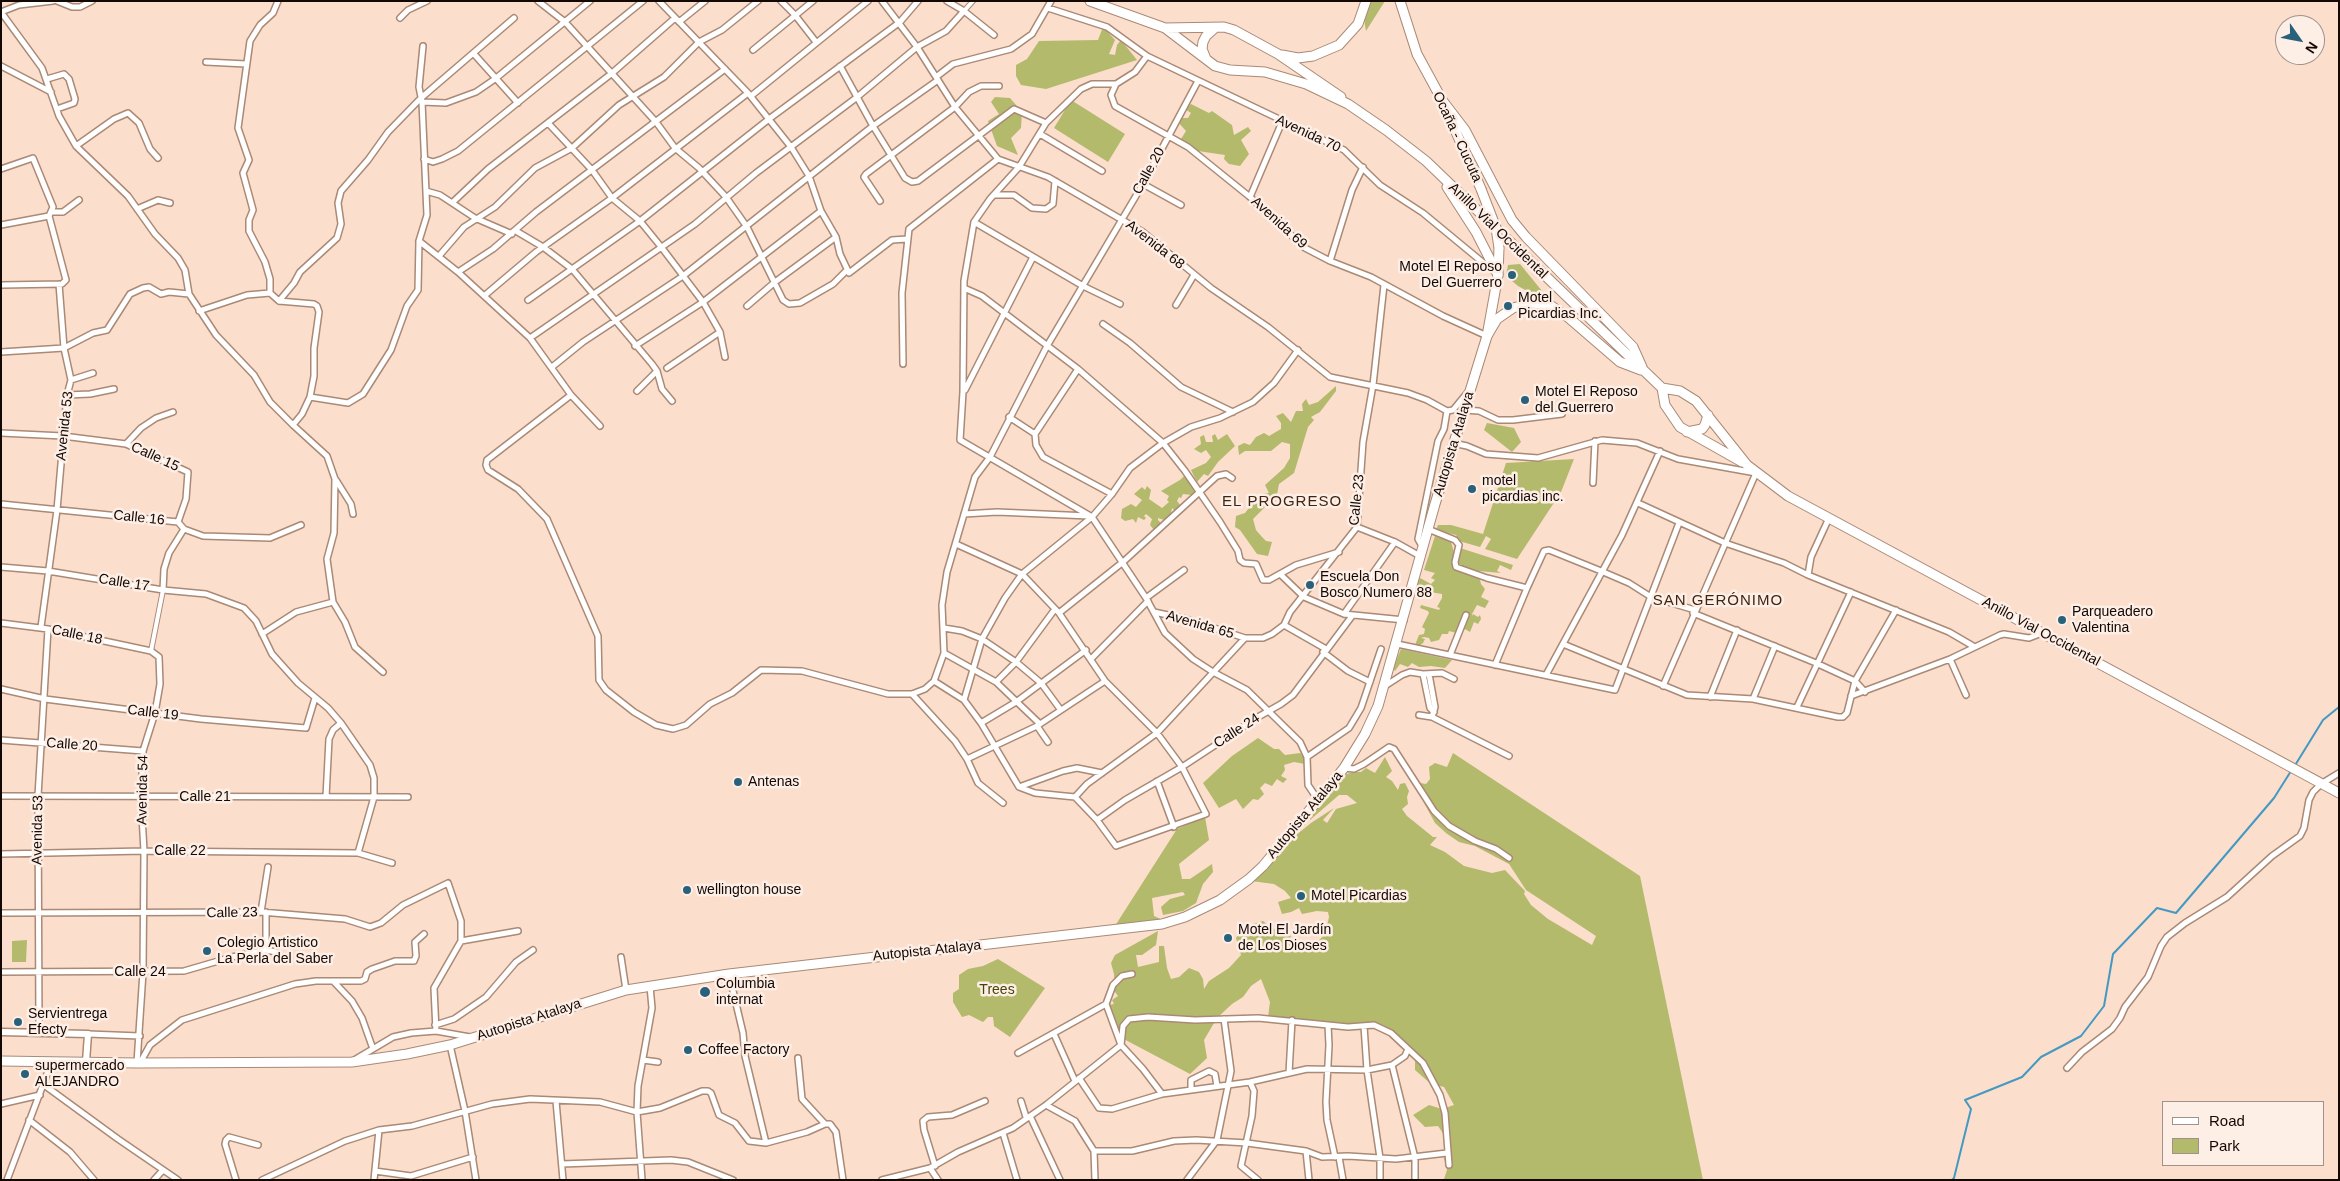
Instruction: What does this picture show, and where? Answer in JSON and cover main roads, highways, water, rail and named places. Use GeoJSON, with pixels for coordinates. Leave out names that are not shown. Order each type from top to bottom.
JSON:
{"type":"FeatureCollection","features":[{"type":"Feature","properties":{"kind":"main road","name":"Anillo Vial Occidental"},"geometry":{"type":"LineString","coordinates":[[1090,1],[1165,28],[1207,61],[1221,68],[1265,72],[1294,80],[1348,104],[1386,130],[1435,170],[1662,388],[1689,395],[1696,401],[1747,464],[1756,473],[1788,496],[2339,793]]}},
{"type":"Feature","properties":{"kind":"main road"},"geometry":{"type":"LineString","coordinates":[[1278,54],[1298,58],[1313,56],[1339,45],[1358,24],[1366,1]]}},
{"type":"Feature","properties":{"kind":"main road","name":"Ocaña - Cucuta"},"geometry":{"type":"LineString","coordinates":[[1400,1],[1418,54],[1442,100],[1496,228],[1499,248],[1498,276],[1487,336]]}},
{"type":"Feature","properties":{"kind":"main road","name":"Anillo Vial Occidental"},"geometry":{"type":"LineString","coordinates":[[1165,28],[1234,30],[1278,54],[1337,93],[1348,104]]}},
{"type":"Feature","properties":{"kind":"main road"},"geometry":{"type":"LineString","coordinates":[[1207,61],[1202,49],[1203,42],[1210,31],[1216,28]]}},
{"type":"Feature","properties":{"kind":"main road"},"geometry":{"type":"LineString","coordinates":[[1442,100],[1465,130],[1512,220],[1526,237],[1633,347],[1644,371]]}},
{"type":"Feature","properties":{"kind":"main road"},"geometry":{"type":"LineString","coordinates":[[1435,170],[1467,218],[1498,276]]}},
{"type":"Feature","properties":{"kind":"main road"},"geometry":{"type":"LineString","coordinates":[[1487,336],[1497,319],[1513,308],[1531,303],[1550,305],[1569,318],[1620,362],[1644,371]]}},
{"type":"Feature","properties":{"kind":"main road","name":"Autopista Atalaya"},"geometry":{"type":"LineString","coordinates":[[1,1061],[138,1063],[352,1062],[450,1045],[626,990],[728,974],[1137,928],[1162,924],[1185,917],[1220,900],[1249,879],[1263,866],[1344,768],[1372,721],[1385,686],[1420,556],[1487,336]]}},
{"type":"Feature","properties":{"kind":"main road","name":"Anillo Vial Occidental"},"geometry":{"type":"LineString","coordinates":[[1662,388],[1669,413],[1687,432],[1747,464]]}},
{"type":"Feature","properties":{"kind":"main road"},"geometry":{"type":"LineString","coordinates":[[1687,432],[1697,432],[1702,429],[1708,415]]}},
{"type":"Feature","properties":{"kind":"waterway"},"geometry":{"type":"LineString","coordinates":[[2294,767],[2323,720],[2339,707]]}},
{"type":"Feature","properties":{"kind":"waterway"},"geometry":{"type":"LineString","coordinates":[[1952,1180],[1971,1109],[1965,1100],[2022,1077],[2041,1057],[2081,1036],[2104,1006],[2113,954],[2157,908],[2176,913],[2274,798],[2291,771]]}},
{"type":"Feature","properties":{"kind":"place","name":"Motel El Reposo Del Guerrero"},"geometry":{"type":"Point","coordinates":[1512,275]}},
{"type":"Feature","properties":{"kind":"place","name":"Motel Picardias Inc."},"geometry":{"type":"Point","coordinates":[1508,306]}},
{"type":"Feature","properties":{"kind":"place","name":"Motel El Reposo del Guerrero"},"geometry":{"type":"Point","coordinates":[1525,400]}},
{"type":"Feature","properties":{"kind":"place","name":"motel picardias inc."},"geometry":{"type":"Point","coordinates":[1472,489]}},
{"type":"Feature","properties":{"kind":"place","name":"Escuela Don Bosco Numero 88"},"geometry":{"type":"Point","coordinates":[1310,585]}},
{"type":"Feature","properties":{"kind":"place","name":"Parqueadero Valentina"},"geometry":{"type":"Point","coordinates":[2062,620]}},
{"type":"Feature","properties":{"kind":"place","name":"Antenas"},"geometry":{"type":"Point","coordinates":[738,782]}},
{"type":"Feature","properties":{"kind":"place","name":"wellington house"},"geometry":{"type":"Point","coordinates":[687,890]}},
{"type":"Feature","properties":{"kind":"place","name":"Motel Picardias"},"geometry":{"type":"Point","coordinates":[1301,896]}},
{"type":"Feature","properties":{"kind":"place","name":"Motel El Jardín de Los Dioses"},"geometry":{"type":"Point","coordinates":[1228,938]}},
{"type":"Feature","properties":{"kind":"place","name":"Colegio Artistico La Perla del Saber"},"geometry":{"type":"Point","coordinates":[207,951]}},
{"type":"Feature","properties":{"kind":"place","name":"Columbia internat"},"geometry":{"type":"Point","coordinates":[705,992]}},
{"type":"Feature","properties":{"kind":"place","name":"Servientrega Efecty"},"geometry":{"type":"Point","coordinates":[18,1022]}},
{"type":"Feature","properties":{"kind":"place","name":"Coffee Factory"},"geometry":{"type":"Point","coordinates":[688,1050]}},
{"type":"Feature","properties":{"kind":"place","name":"supermercado ALEJANDRO"},"geometry":{"type":"Point","coordinates":[25,1074]}},
{"type":"Feature","properties":{"kind":"district","name":"EL PROGRESO"},"geometry":{"type":"Point","coordinates":[1282,502]}},
{"type":"Feature","properties":{"kind":"district","name":"SAN GERÓNIMO"},"geometry":{"type":"Point","coordinates":[1718,601]}},
{"type":"Feature","properties":{"kind":"park label","name":"Trees"},"geometry":{"type":"Point","coordinates":[997,990]}}]}
